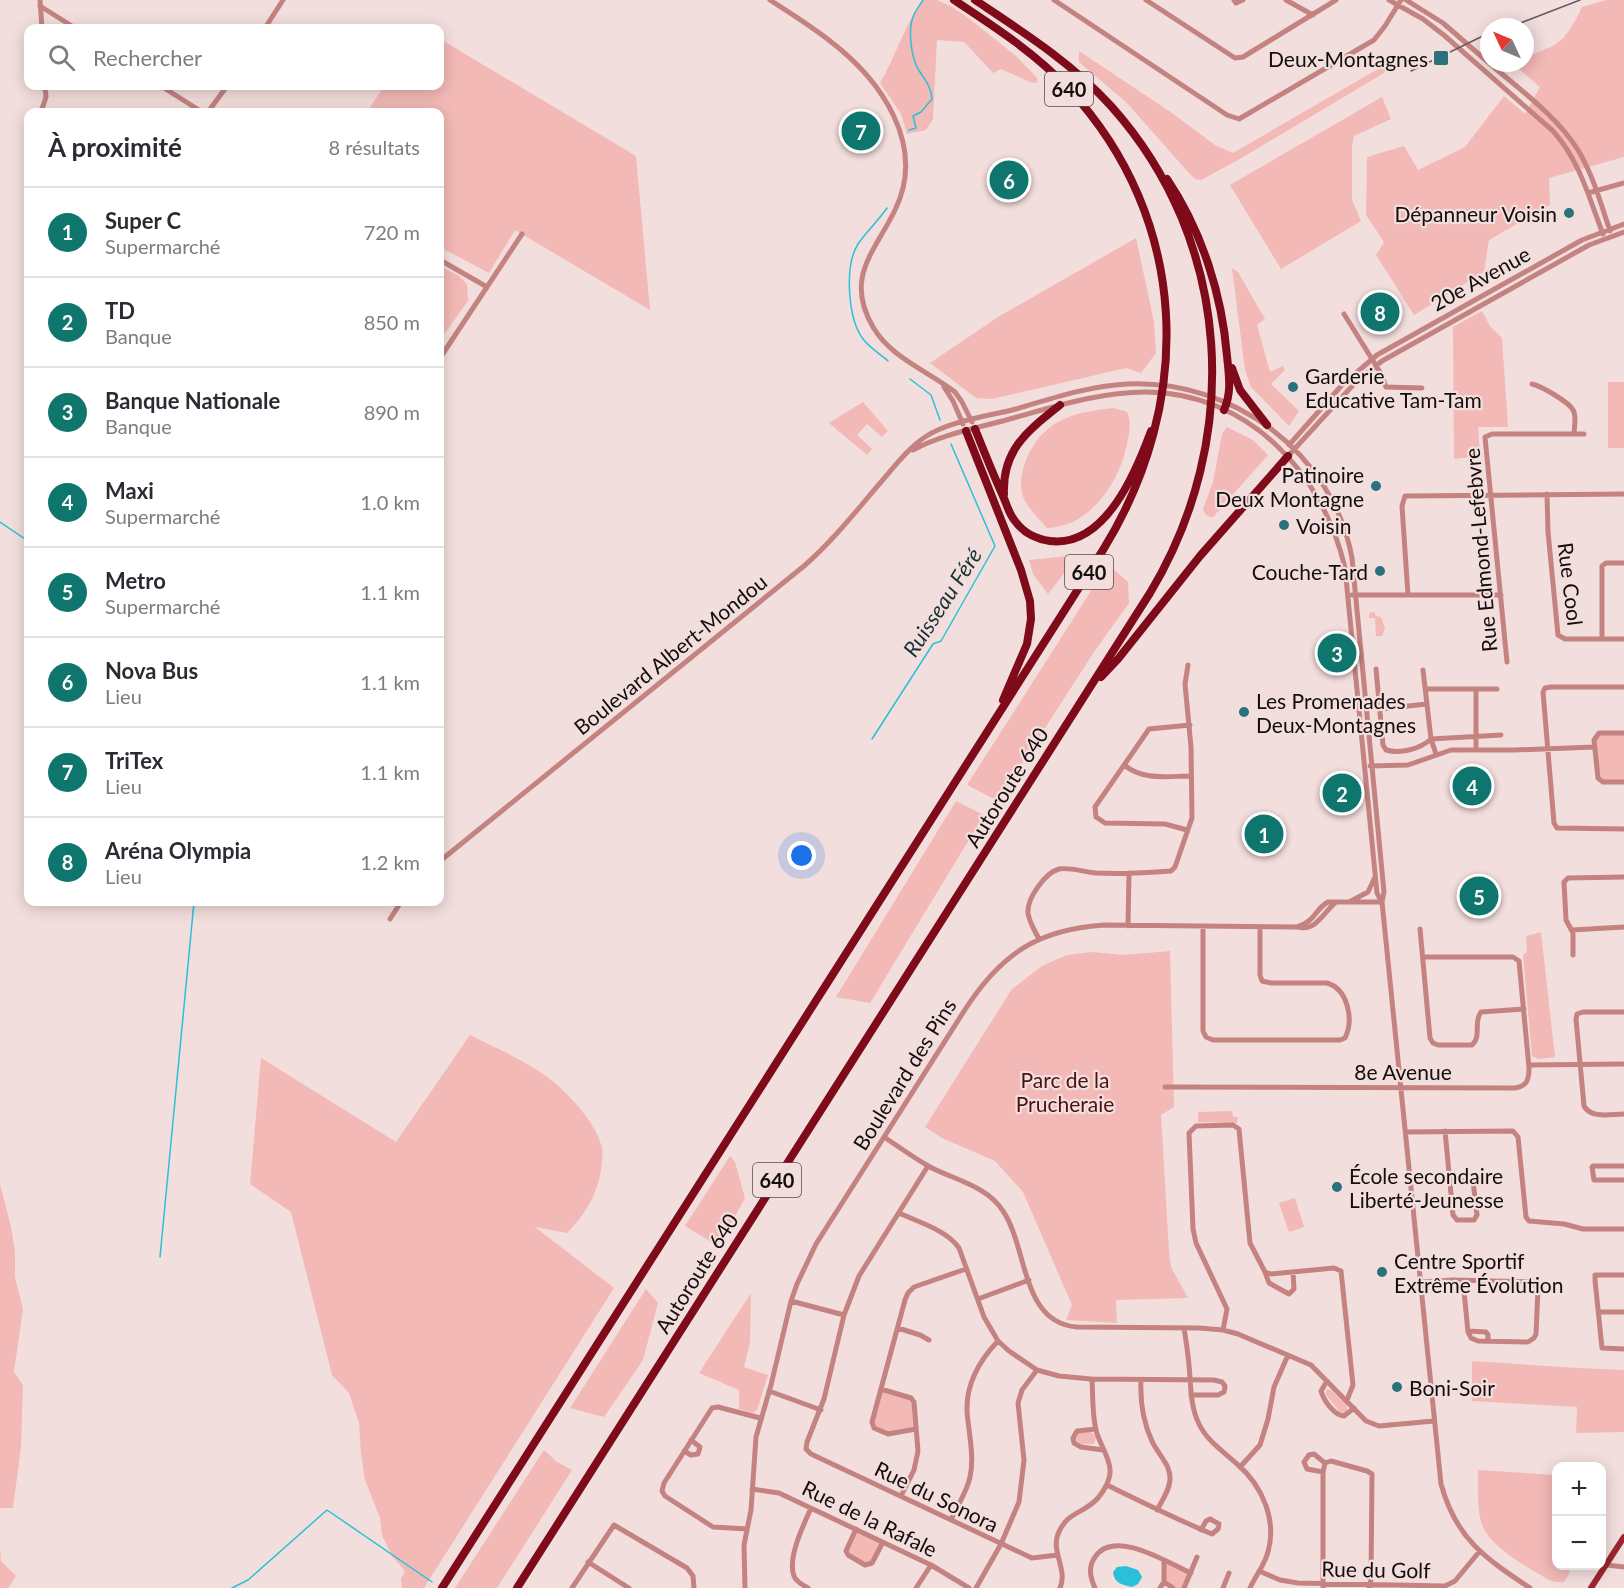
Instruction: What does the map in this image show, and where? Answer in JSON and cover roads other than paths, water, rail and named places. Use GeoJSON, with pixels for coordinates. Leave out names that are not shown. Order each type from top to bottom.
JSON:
{"type":"FeatureCollection","features":[{"type":"Feature","properties":{"kind":"highway","name":"640"},"geometry":{"type":"LineString","coordinates":[[442,1588],[1122,519],[1144,469],[1161,408],[1167,330],[1164,294],[1151,232],[1144,213],[1129,177],[1113,148],[1069,88],[1026,50],[954,0]]}},
{"type":"Feature","properties":{"kind":"highway","name":"Autoroute 640"},"geometry":{"type":"LineString","coordinates":[[517,1588],[1159,578],[1178,544],[1200,478],[1211,421],[1213,384],[1211,333],[1203,285],[1183,213],[1143,147],[1116,111],[1070,66],[975,0]]}},
{"type":"Feature","properties":{"kind":"highway"},"geometry":{"type":"LineString","coordinates":[[1183,213],[1204,255],[1214,283],[1227,348],[1238,385],[1267,425]]}},
{"type":"Feature","properties":{"kind":"highway"},"geometry":{"type":"LineString","coordinates":[[1225,407],[1230,386],[1227,348]]}},
{"type":"Feature","properties":{"kind":"highway"},"geometry":{"type":"LineString","coordinates":[[1004,498],[1004,475],[1015,448],[1032,427],[1060,405]]}},
{"type":"Feature","properties":{"kind":"highway"},"geometry":{"type":"LineString","coordinates":[[975,429],[1013,519],[1032,535],[1058,541],[1082,535],[1105,516],[1125,488],[1140,460],[1161,408]]}},
{"type":"Feature","properties":{"kind":"highway"},"geometry":{"type":"LineString","coordinates":[[964,427],[1023,575],[1030,606],[1030,631],[1026,649],[992,724]]}},
{"type":"Feature","properties":{"kind":"highway"},"geometry":{"type":"LineString","coordinates":[[1088,691],[1118,659],[1286,453]]}},
{"type":"Feature","properties":{"kind":"main road"},"geometry":{"type":"LineString","coordinates":[[1591,1588],[1624,1538]]}},
{"type":"Feature","properties":{"kind":"street"},"geometry":{"type":"LineString","coordinates":[[268,24],[283,0]]}},
{"type":"Feature","properties":{"kind":"street"},"geometry":{"type":"LineString","coordinates":[[770,0],[824,36],[857,64],[881,93],[896,119],[905,152],[904,185],[896,209],[867,261],[862,279],[862,297],[868,318],[882,340],[895,352],[957,395],[975,429]]}},
{"type":"Feature","properties":{"kind":"street"},"geometry":{"type":"LineString","coordinates":[[1054,0],[1227,115],[1239,119],[1374,40],[1399,2]]}},
{"type":"Feature","properties":{"kind":"street"},"geometry":{"type":"LineString","coordinates":[[1146,0],[1235,58],[1243,57],[1336,0]]}},
{"type":"Feature","properties":{"kind":"street"},"geometry":{"type":"LineString","coordinates":[[1234,0],[1240,3],[1243,0]]}},
{"type":"Feature","properties":{"kind":"street"},"geometry":{"type":"LineString","coordinates":[[1286,0],[1313,15]]}},
{"type":"Feature","properties":{"kind":"street"},"geometry":{"type":"LineString","coordinates":[[1389,0],[1399,2],[1441,32],[1553,131],[1574,161],[1604,238]]}},
{"type":"Feature","properties":{"kind":"street"},"geometry":{"type":"LineString","coordinates":[[1406,0],[1439,20],[1480,55]]}},
{"type":"Feature","properties":{"kind":"street"},"geometry":{"type":"LineString","coordinates":[[40,3],[42,24]]}},
{"type":"Feature","properties":{"kind":"street"},"geometry":{"type":"LineString","coordinates":[[40,3],[69,24]]}},
{"type":"Feature","properties":{"kind":"street"},"geometry":{"type":"LineString","coordinates":[[1499,72],[1566,133],[1582,158],[1612,236]]}},
{"type":"Feature","properties":{"kind":"street"},"geometry":{"type":"LineString","coordinates":[[42,108],[45,90]]}},
{"type":"Feature","properties":{"kind":"street"},"geometry":{"type":"LineString","coordinates":[[167,90],[196,108]]}},
{"type":"Feature","properties":{"kind":"street"},"geometry":{"type":"LineString","coordinates":[[211,108],[224,90]]}},
{"type":"Feature","properties":{"kind":"street"},"geometry":{"type":"LineString","coordinates":[[1588,193],[1624,183]]}},
{"type":"Feature","properties":{"kind":"street","name":"20e Avenue"},"geometry":{"type":"LineString","coordinates":[[1286,453],[1342,385],[1372,359],[1577,243],[1609,228],[1624,224]]}},
{"type":"Feature","properties":{"kind":"street","name":"20e Avenue"},"geometry":{"type":"LineString","coordinates":[[1292,446],[1376,365],[1572,254],[1604,238],[1624,232]]}},
{"type":"Feature","properties":{"kind":"street"},"geometry":{"type":"LineString","coordinates":[[444,352],[522,234]]}},
{"type":"Feature","properties":{"kind":"street"},"geometry":{"type":"LineString","coordinates":[[444,263],[486,287]]}},
{"type":"Feature","properties":{"kind":"street"},"geometry":{"type":"LineString","coordinates":[[1344,314],[1376,365],[1386,387],[1422,388]]}},
{"type":"Feature","properties":{"kind":"street"},"geometry":{"type":"LineString","coordinates":[[939,381],[951,398],[964,427]]}},
{"type":"Feature","properties":{"kind":"street"},"geometry":{"type":"LineString","coordinates":[[964,427],[972,420],[1089,389],[1130,384],[1176,388],[1267,425],[1292,446],[1318,477],[1336,507],[1350,547],[1356,595],[1377,893],[1382,902]]}},
{"type":"Feature","properties":{"kind":"street"},"geometry":{"type":"LineString","coordinates":[[1532,384],[1542,388],[1572,409],[1575,415],[1575,434],[1584,434]]}},
{"type":"Feature","properties":{"kind":"street"},"geometry":{"type":"LineString","coordinates":[[964,427],[975,429],[1060,405],[1106,395],[1151,393],[1184,397],[1225,407],[1257,428],[1286,453],[1316,494],[1331,522],[1345,568],[1384,892],[1382,902],[1440,1476],[1444,1495],[1457,1522],[1479,1552],[1530,1588]]}},
{"type":"Feature","properties":{"kind":"street","name":"Boulevard Albert-Mondou"},"geometry":{"type":"LineString","coordinates":[[444,858],[812,560],[905,456],[964,427]]}},
{"type":"Feature","properties":{"kind":"street","name":"Rue Edmond-Lefebvre"},"geometry":{"type":"LineString","coordinates":[[1507,662],[1486,436],[1575,434]]}},
{"type":"Feature","properties":{"kind":"street","name":"Rue Cool"},"geometry":{"type":"LineString","coordinates":[[1547,494],[1548,539],[1558,635],[1563,639],[1602,639]]}},
{"type":"Feature","properties":{"kind":"street"},"geometry":{"type":"LineString","coordinates":[[1408,595],[1402,509],[1404,498],[1412,495],[1624,494]]}},
{"type":"Feature","properties":{"kind":"street"},"geometry":{"type":"LineString","coordinates":[[1624,563],[1606,563],[1602,566],[1602,639],[1624,639]]}},
{"type":"Feature","properties":{"kind":"street"},"geometry":{"type":"LineString","coordinates":[[1348,595],[1501,595]]}},
{"type":"Feature","properties":{"kind":"street"},"geometry":{"type":"LineString","coordinates":[[1039,939],[1028,915],[1029,904],[1033,895],[1053,872],[1066,868],[1082,872],[1171,871],[1180,854],[1192,818],[1190,725],[1185,684],[1188,665]]}},
{"type":"Feature","properties":{"kind":"street"},"geometry":{"type":"LineString","coordinates":[[1376,669],[1383,745],[1386,750],[1406,751],[1425,744],[1431,739],[1502,735]]}},
{"type":"Feature","properties":{"kind":"street"},"geometry":{"type":"LineString","coordinates":[[1423,670],[1431,739],[1436,754]]}},
{"type":"Feature","properties":{"kind":"street"},"geometry":{"type":"LineString","coordinates":[[1624,687],[1545,688],[1543,692],[1554,823],[1557,828],[1624,829]]}},
{"type":"Feature","properties":{"kind":"street"},"geometry":{"type":"LineString","coordinates":[[1425,689],[1497,688]]}},
{"type":"Feature","properties":{"kind":"street"},"geometry":{"type":"LineString","coordinates":[[1476,689],[1476,750]]}},
{"type":"Feature","properties":{"kind":"street"},"geometry":{"type":"LineString","coordinates":[[1380,709],[1427,704]]}},
{"type":"Feature","properties":{"kind":"street"},"geometry":{"type":"LineString","coordinates":[[1187,830],[1165,824],[1105,823],[1096,817],[1095,807],[1149,729],[1190,725]]}},
{"type":"Feature","properties":{"kind":"street"},"geometry":{"type":"LineString","coordinates":[[1624,733],[1599,734],[1594,740],[1598,778],[1604,782],[1624,783]]}},
{"type":"Feature","properties":{"kind":"street"},"geometry":{"type":"LineString","coordinates":[[1368,766],[1406,766],[1451,750],[1594,747]]}},
{"type":"Feature","properties":{"kind":"street"},"geometry":{"type":"LineString","coordinates":[[1124,765],[1143,776],[1191,776]]}},
{"type":"Feature","properties":{"kind":"street"},"geometry":{"type":"LineString","coordinates":[[1128,926],[1129,873]]}},
{"type":"Feature","properties":{"kind":"street"},"geometry":{"type":"LineString","coordinates":[[1347,903],[1368,892],[1376,874]]}},
{"type":"Feature","properties":{"kind":"street"},"geometry":{"type":"LineString","coordinates":[[1574,954],[1572,930],[1566,920],[1563,882],[1568,878],[1624,877]]}},
{"type":"Feature","properties":{"kind":"street"},"geometry":{"type":"LineString","coordinates":[[1347,903],[1382,902]]}},
{"type":"Feature","properties":{"kind":"street","name":"Boulevard des Pins"},"geometry":{"type":"LineString","coordinates":[[745,1588],[744,1545],[751,1510],[754,1448],[760,1418],[797,1284],[816,1244],[987,978],[1019,950],[1039,939],[1078,927],[1203,926],[1306,929],[1312,927],[1335,903],[1347,903]]}},
{"type":"Feature","properties":{"kind":"street"},"geometry":{"type":"LineString","coordinates":[[390,918],[398,906]]}},
{"type":"Feature","properties":{"kind":"street"},"geometry":{"type":"LineString","coordinates":[[1203,926],[1203,1031],[1206,1037],[1213,1040],[1340,1040],[1345,1038],[1348,1032],[1348,1006],[1345,998],[1334,985],[1262,981],[1260,927]]}},
{"type":"Feature","properties":{"kind":"street"},"geometry":{"type":"LineString","coordinates":[[1572,930],[1624,927]]}},
{"type":"Feature","properties":{"kind":"street"},"geometry":{"type":"LineString","coordinates":[[1420,929],[1430,1038],[1433,1043],[1472,1045],[1477,1039],[1478,1016],[1481,1012],[1524,1009]]}},
{"type":"Feature","properties":{"kind":"street"},"geometry":{"type":"LineString","coordinates":[[1424,957],[1513,957],[1520,961],[1529,1065],[1624,1064]]}},
{"type":"Feature","properties":{"kind":"street"},"geometry":{"type":"LineString","coordinates":[[1624,1012],[1583,1012],[1578,1014],[1576,1019],[1584,1107],[1592,1114],[1624,1114]]}},
{"type":"Feature","properties":{"kind":"street","name":"8e Avenue"},"geometry":{"type":"LineString","coordinates":[[1165,1087],[1515,1088],[1522,1086],[1529,1078],[1529,1065]]}},
{"type":"Feature","properties":{"kind":"street"},"geometry":{"type":"LineString","coordinates":[[1223,1330],[1227,1309],[1196,1243],[1193,1229],[1189,1133],[1196,1126],[1233,1125],[1239,1129],[1251,1243],[1269,1282],[1289,1294],[1294,1288],[1293,1272]]}},
{"type":"Feature","properties":{"kind":"street"},"geometry":{"type":"LineString","coordinates":[[1446,1131],[1450,1179],[1453,1215],[1457,1220],[1474,1220],[1477,1215],[1473,1181],[1450,1179]]}},
{"type":"Feature","properties":{"kind":"street"},"geometry":{"type":"LineString","coordinates":[[1406,1132],[1512,1131],[1516,1133],[1526,1217],[1529,1221],[1564,1224],[1583,1229],[1624,1229]]}},
{"type":"Feature","properties":{"kind":"street"},"geometry":{"type":"LineString","coordinates":[[884,1137],[928,1166],[989,1195],[1009,1222],[1042,1310],[1053,1321],[1077,1327],[1223,1330],[1238,1334],[1311,1365],[1366,1421],[1379,1426],[1434,1421]]}},
{"type":"Feature","properties":{"kind":"street"},"geometry":{"type":"LineString","coordinates":[[769,1391],[821,1410],[844,1315],[859,1276],[928,1166]]}},
{"type":"Feature","properties":{"kind":"street"},"geometry":{"type":"LineString","coordinates":[[1624,1166],[1592,1167],[1594,1180],[1624,1180]]}},
{"type":"Feature","properties":{"kind":"street"},"geometry":{"type":"LineString","coordinates":[[899,1213],[955,1241],[984,1317],[998,1341],[1037,1370],[1059,1376],[1092,1379],[1214,1380],[1222,1382],[1225,1386],[1224,1392],[1218,1395],[1191,1395]]}},
{"type":"Feature","properties":{"kind":"street"},"geometry":{"type":"LineString","coordinates":[[1265,1272],[1334,1268],[1341,1271],[1353,1385],[1347,1400]]}},
{"type":"Feature","properties":{"kind":"street"},"geometry":{"type":"LineString","coordinates":[[916,1429],[888,1434],[874,1428],[873,1422],[905,1300],[910,1290],[919,1285],[966,1269]]}},
{"type":"Feature","properties":{"kind":"street"},"geometry":{"type":"LineString","coordinates":[[1624,1275],[1595,1275],[1602,1348],[1624,1349]]}},
{"type":"Feature","properties":{"kind":"street"},"geometry":{"type":"LineString","coordinates":[[978,1299],[1029,1280]]}},
{"type":"Feature","properties":{"kind":"street"},"geometry":{"type":"LineString","coordinates":[[1420,1282],[1463,1281],[1530,1282],[1535,1284],[1537,1287],[1536,1334],[1533,1340],[1528,1342],[1488,1341],[1474,1340],[1469,1336],[1463,1281]]}},
{"type":"Feature","properties":{"kind":"street"},"geometry":{"type":"LineString","coordinates":[[791,1301],[844,1315]]}},
{"type":"Feature","properties":{"kind":"street"},"geometry":{"type":"LineString","coordinates":[[1599,1312],[1624,1312]]}},
{"type":"Feature","properties":{"kind":"street"},"geometry":{"type":"LineString","coordinates":[[898,1328],[930,1340]]}},
{"type":"Feature","properties":{"kind":"street"},"geometry":{"type":"LineString","coordinates":[[1184,1328],[1191,1395],[1196,1417],[1206,1435],[1240,1466],[1261,1493],[1271,1522],[1271,1538],[1267,1555],[1250,1588]]}},
{"type":"Feature","properties":{"kind":"street"},"geometry":{"type":"LineString","coordinates":[[1468,1331],[1484,1331],[1488,1335],[1488,1341]]}},
{"type":"Feature","properties":{"kind":"street"},"geometry":{"type":"LineString","coordinates":[[951,1520],[970,1478],[971,1440],[967,1418],[971,1380],[985,1355],[998,1341]]}},
{"type":"Feature","properties":{"kind":"street"},"geometry":{"type":"LineString","coordinates":[[1240,1466],[1260,1445],[1274,1387],[1288,1356]]}},
{"type":"Feature","properties":{"kind":"street"},"geometry":{"type":"LineString","coordinates":[[976,1588],[1001,1544],[1019,1502],[1024,1460],[1018,1402],[1022,1390],[1037,1370]]}},
{"type":"Feature","properties":{"kind":"street"},"geometry":{"type":"LineString","coordinates":[[1060,1588],[1063,1577],[1057,1536],[1069,1516],[1091,1505],[1107,1485],[1110,1468],[1096,1429],[1092,1379]]}},
{"type":"Feature","properties":{"kind":"street"},"geometry":{"type":"LineString","coordinates":[[1141,1380],[1141,1401],[1145,1426],[1159,1455],[1169,1469],[1170,1478],[1157,1509]]}},
{"type":"Feature","properties":{"kind":"street"},"geometry":{"type":"LineString","coordinates":[[1328,1381],[1321,1391],[1322,1397],[1335,1412],[1344,1416],[1354,1408]]}},
{"type":"Feature","properties":{"kind":"street"},"geometry":{"type":"LineString","coordinates":[[881,1389],[913,1400],[917,1461],[901,1496]]}},
{"type":"Feature","properties":{"kind":"street"},"geometry":{"type":"LineString","coordinates":[[747,1529],[713,1527],[662,1493],[664,1484],[712,1408],[718,1407],[760,1418]]}},
{"type":"Feature","properties":{"kind":"street","name":"Rue du Sonora"},"geometry":{"type":"LineString","coordinates":[[821,1410],[807,1442],[806,1449],[811,1454],[1032,1558],[1058,1555]]}},
{"type":"Feature","properties":{"kind":"street"},"geometry":{"type":"LineString","coordinates":[[1096,1429],[1077,1431],[1074,1443],[1081,1447],[1103,1450]]}},
{"type":"Feature","properties":{"kind":"street"},"geometry":{"type":"LineString","coordinates":[[684,1451],[691,1455],[698,1454],[700,1447],[691,1440]]}},
{"type":"Feature","properties":{"kind":"street"},"geometry":{"type":"LineString","coordinates":[[1323,1472],[1307,1469],[1304,1462],[1306,1457],[1314,1454],[1325,1462],[1331,1461],[1372,1474],[1370,1587]]}},
{"type":"Feature","properties":{"kind":"street"},"geometry":{"type":"LineString","coordinates":[[1323,1586],[1323,1472],[1325,1462]]}},
{"type":"Feature","properties":{"kind":"street"},"geometry":{"type":"LineString","coordinates":[[1107,1485],[1201,1530]]}},
{"type":"Feature","properties":{"kind":"street","name":"Rue de la Rafale"},"geometry":{"type":"LineString","coordinates":[[752,1489],[779,1493],[931,1564],[969,1588]]}},
{"type":"Feature","properties":{"kind":"street"},"geometry":{"type":"LineString","coordinates":[[808,1588],[795,1580],[793,1573],[798,1538],[811,1508]]}},
{"type":"Feature","properties":{"kind":"street"},"geometry":{"type":"LineString","coordinates":[[572,1588],[614,1525],[687,1568],[693,1576],[694,1588]]}},
{"type":"Feature","properties":{"kind":"street"},"geometry":{"type":"LineString","coordinates":[[856,1529],[846,1551],[848,1555],[865,1565],[872,1563],[883,1542]]}},
{"type":"Feature","properties":{"kind":"street"},"geometry":{"type":"LineString","coordinates":[[1095,1588],[1090,1572],[1091,1563],[1098,1553],[1106,1548],[1120,1545],[1130,1546],[1191,1574]]}},
{"type":"Feature","properties":{"kind":"street","name":"Rue du Golf"},"geometry":{"type":"LineString","coordinates":[[1259,1571],[1289,1582],[1323,1586],[1449,1585],[1479,1552]]}},
{"type":"Feature","properties":{"kind":"street"},"geometry":{"type":"LineString","coordinates":[[1185,1588],[1197,1557]]}},
{"type":"Feature","properties":{"kind":"street"},"geometry":{"type":"LineString","coordinates":[[1164,1561],[1162,1585],[1173,1588]]}},
{"type":"Feature","properties":{"kind":"street"},"geometry":{"type":"LineString","coordinates":[[588,1562],[629,1588]]}},
{"type":"Feature","properties":{"kind":"street"},"geometry":{"type":"LineString","coordinates":[[916,1588],[931,1564]]}},
{"type":"Feature","properties":{"kind":"street"},"geometry":{"type":"LineString","coordinates":[[1607,1565],[1624,1567]]}},
{"type":"Feature","properties":{"kind":"street"},"geometry":{"type":"LineString","coordinates":[[1222,1588],[1229,1573]]}},
{"type":"Feature","properties":{"kind":"water"},"geometry":{"type":"Polygon","coordinates":[[[1126,1566],[1138,1570],[1142,1577],[1138,1584],[1132,1587],[1119,1583],[1114,1576],[1113,1572],[1117,1567],[1126,1566]]]}},
{"type":"Feature","properties":{"kind":"waterway","name":"Ruisseau Féré"},"geometry":{"type":"LineString","coordinates":[[909,130],[916,128],[913,116],[921,112],[932,99],[929,87],[916,64],[911,43],[913,17],[923,0]]}},
{"type":"Feature","properties":{"kind":"waterway","name":"Ruisseau Féré"},"geometry":{"type":"LineString","coordinates":[[887,208],[858,244],[849,278],[851,306],[858,330],[865,342],[888,361]]}},
{"type":"Feature","properties":{"kind":"waterway","name":"Ruisseau Féré"},"geometry":{"type":"LineString","coordinates":[[910,379],[931,395],[940,420]]}},
{"type":"Feature","properties":{"kind":"waterway","name":"Ruisseau Féré"},"geometry":{"type":"LineString","coordinates":[[872,739],[933,644],[941,641],[995,546],[951,444]]}},
{"type":"Feature","properties":{"kind":"waterway"},"geometry":{"type":"LineString","coordinates":[[0,522],[24,538]]}},
{"type":"Feature","properties":{"kind":"waterway"},"geometry":{"type":"LineString","coordinates":[[160,1257],[194,906]]}},
{"type":"Feature","properties":{"kind":"waterway"},"geometry":{"type":"LineString","coordinates":[[232,1588],[248,1580],[327,1510],[432,1582]]}},
{"type":"Feature","properties":{"kind":"tram line"},"geometry":{"type":"LineString","coordinates":[[1533,18],[1580,0]]}},
{"type":"Feature","properties":{"kind":"tram line"},"geometry":{"type":"LineString","coordinates":[[1411,71],[1480,37]]}},
{"type":"Feature","properties":{"kind":"place","name":"Deux-Montagnes"},"geometry":{"type":"Point","coordinates":[1441,58]}},
{"type":"Feature","properties":{"kind":"place","name":"TriTex"},"geometry":{"type":"Point","coordinates":[861,131]}},
{"type":"Feature","properties":{"kind":"place","name":"Nova Bus"},"geometry":{"type":"Point","coordinates":[1009,180]}},
{"type":"Feature","properties":{"kind":"place","name":"Dépanneur Voisin"},"geometry":{"type":"Point","coordinates":[1569,213]}},
{"type":"Feature","properties":{"kind":"place","name":"Aréna Olympia"},"geometry":{"type":"Point","coordinates":[1380,312]}},
{"type":"Feature","properties":{"kind":"place","name":"Garderie Educative Tam-Tam"},"geometry":{"type":"Point","coordinates":[1293,387]}},
{"type":"Feature","properties":{"kind":"place","name":"Patinoire Deux Montagne"},"geometry":{"type":"Point","coordinates":[1376,486]}},
{"type":"Feature","properties":{"kind":"place","name":"Voisin"},"geometry":{"type":"Point","coordinates":[1284,525]}},
{"type":"Feature","properties":{"kind":"place","name":"Couche-Tard"},"geometry":{"type":"Point","coordinates":[1380,571]}},
{"type":"Feature","properties":{"kind":"place","name":"Banque Nationale"},"geometry":{"type":"Point","coordinates":[1337,653]}},
{"type":"Feature","properties":{"kind":"place","name":"Les Promenades Deux-Montagnes"},"geometry":{"type":"Point","coordinates":[1244,712]}},
{"type":"Feature","properties":{"kind":"place","name":"Maxi"},"geometry":{"type":"Point","coordinates":[1472,786]}},
{"type":"Feature","properties":{"kind":"place","name":"TD"},"geometry":{"type":"Point","coordinates":[1342,793]}},
{"type":"Feature","properties":{"kind":"place","name":"Super C"},"geometry":{"type":"Point","coordinates":[1264,834]}},
{"type":"Feature","properties":{"kind":"place","name":"Metro"},"geometry":{"type":"Point","coordinates":[1479,896]}},
{"type":"Feature","properties":{"kind":"place","name":"École secondaire Liberté-Jeunesse"},"geometry":{"type":"Point","coordinates":[1337,1187]}},
{"type":"Feature","properties":{"kind":"place","name":"Centre Sportif Extrême Évolution"},"geometry":{"type":"Point","coordinates":[1382,1272]}},
{"type":"Feature","properties":{"kind":"place","name":"Boni-Soir"},"geometry":{"type":"Point","coordinates":[1397,1387]}},
{"type":"Feature","properties":{"kind":"park label","name":"Parc de la Prucheraie"},"geometry":{"type":"Point","coordinates":[1065,1091]}}]}
